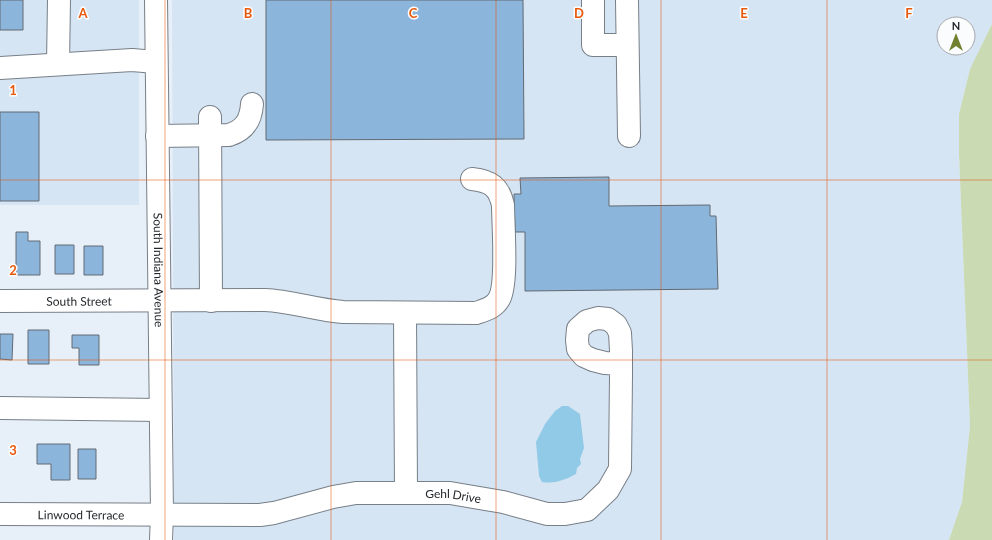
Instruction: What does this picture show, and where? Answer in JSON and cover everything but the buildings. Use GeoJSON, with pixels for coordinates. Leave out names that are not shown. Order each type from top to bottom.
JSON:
{"type":"FeatureCollection","features":[{"type":"Feature","properties":{"kind":"street"},"geometry":{"type":"LineString","coordinates":[[58,64],[59,0]]}},
{"type":"Feature","properties":{"kind":"street","name":"South Indiana Avenue"},"geometry":{"type":"LineString","coordinates":[[156,0],[162,514],[161,540]]}},
{"type":"Feature","properties":{"kind":"street"},"geometry":{"type":"LineString","coordinates":[[593,0],[593,45],[627,45]]}},
{"type":"Feature","properties":{"kind":"street"},"geometry":{"type":"LineString","coordinates":[[627,0],[629,136]]}},
{"type":"Feature","properties":{"kind":"street"},"geometry":{"type":"LineString","coordinates":[[0,68],[132,60],[156,62]]}},
{"type":"Feature","properties":{"kind":"street"},"geometry":{"type":"LineString","coordinates":[[157,136],[210,126],[229,135],[241,130],[248,123],[251,115],[252,104]]}},
{"type":"Feature","properties":{"kind":"street"},"geometry":{"type":"LineString","coordinates":[[210,126],[211,301]]}},
{"type":"Feature","properties":{"kind":"street","name":"South Street"},"geometry":{"type":"LineString","coordinates":[[0,301],[276,301],[343,312],[476,313],[486,310],[494,305],[499,299],[503,290],[503,205],[501,194],[495,187],[488,182],[472,179]]}},
{"type":"Feature","properties":{"kind":"street"},"geometry":{"type":"LineString","coordinates":[[405,313],[406,493]]}},
{"type":"Feature","properties":{"kind":"street","name":"Gehl Drive"},"geometry":{"type":"LineString","coordinates":[[162,514],[260,515],[274,513],[333,497],[356,493],[450,493],[503,502],[547,514],[565,514],[587,510],[608,490],[620,469],[621,364]]}},
{"type":"Feature","properties":{"kind":"street"},"geometry":{"type":"LineString","coordinates":[[0,408],[160,410]]}},
{"type":"Feature","properties":{"kind":"street","name":"Linwood Terrace"},"geometry":{"type":"LineString","coordinates":[[0,514],[162,514]]}},
{"type":"Feature","properties":{"kind":"shaded area"},"geometry":{"type":"Polygon","coordinates":[[[0,0],[139,0],[139,205],[0,205],[0,0]]]}},
{"type":"Feature","properties":{"kind":"shaded area"},"geometry":{"type":"Polygon","coordinates":[[[172,0],[992,0],[992,24],[970,69],[959,114],[959,154],[970,426],[962,502],[949,540],[174,540],[172,0]]]}},
{"type":"Feature","properties":{"kind":"green space"},"geometry":{"type":"Polygon","coordinates":[[[992,24],[992,540],[949,540],[962,502],[970,426],[959,154],[959,114],[970,69],[992,24]]]}},
{"type":"Feature","properties":{"kind":"water"},"geometry":{"type":"Polygon","coordinates":[[[562,406],[568,406],[580,414],[584,448],[580,459],[581,464],[577,468],[576,474],[568,478],[556,482],[542,482],[539,476],[536,442],[545,424],[555,411],[562,406]]]}}]}
